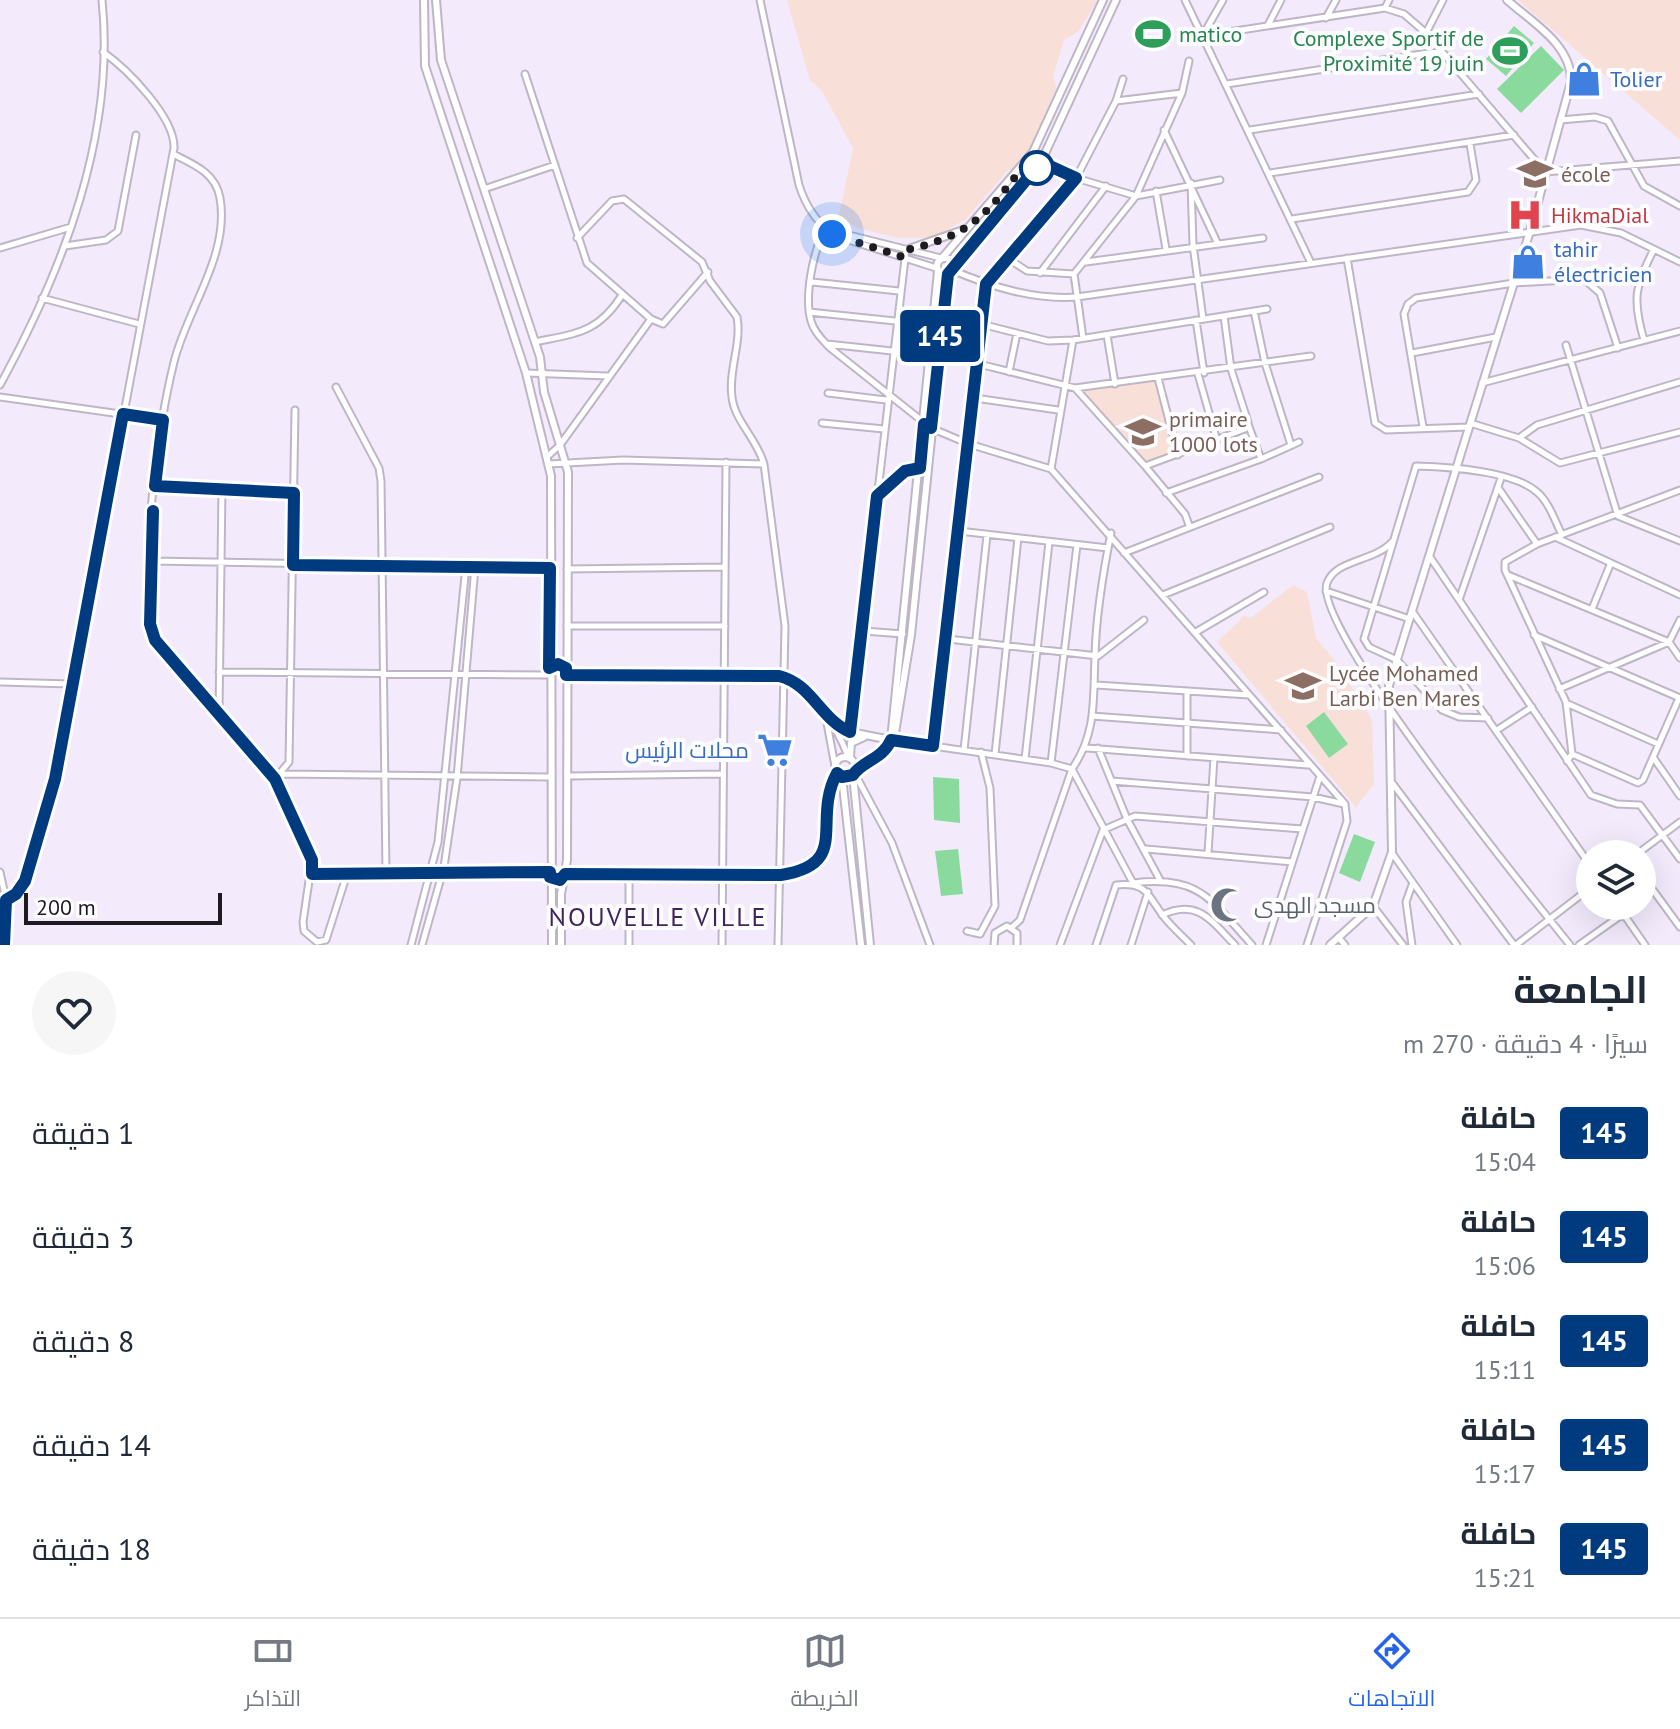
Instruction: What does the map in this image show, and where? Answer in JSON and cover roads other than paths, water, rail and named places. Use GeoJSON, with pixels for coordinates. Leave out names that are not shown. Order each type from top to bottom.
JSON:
{"type":"FeatureCollection","features":[{"type":"Feature","properties":{"kind":"street"},"geometry":{"type":"LineString","coordinates":[[0,385],[72,226],[91,153],[103,52],[102,0]]}},
{"type":"Feature","properties":{"kind":"street"},"geometry":{"type":"LineString","coordinates":[[424,0],[423,53],[526,373],[548,460],[552,945]]}},
{"type":"Feature","properties":{"kind":"street"},"geometry":{"type":"LineString","coordinates":[[436,0],[439,51],[535,342],[544,392],[566,461],[568,776],[561,945]]}},
{"type":"Feature","properties":{"kind":"street"},"geometry":{"type":"LineString","coordinates":[[760,0],[799,185],[810,211],[825,229],[904,253],[937,269],[951,270],[986,284],[1048,297],[1077,297],[1199,281],[1310,261],[1594,225],[1680,262]]}},
{"type":"Feature","properties":{"kind":"street"},"geometry":{"type":"LineString","coordinates":[[838,772],[854,772],[870,763],[891,740],[911,635],[937,269],[942,258],[1031,156],[1103,0]]}},
{"type":"Feature","properties":{"kind":"street"},"geometry":{"type":"LineString","coordinates":[[951,270],[1041,162],[1116,0]]}},
{"type":"Feature","properties":{"kind":"street"},"geometry":{"type":"LineString","coordinates":[[1185,0],[1250,130],[1310,261]]}},
{"type":"Feature","properties":{"kind":"street"},"geometry":{"type":"LineString","coordinates":[[1202,36],[1223,0]]}},
{"type":"Feature","properties":{"kind":"street"},"geometry":{"type":"LineString","coordinates":[[1267,26],[1281,0]]}},
{"type":"Feature","properties":{"kind":"street"},"geometry":{"type":"LineString","coordinates":[[1325,19],[1336,0]]}},
{"type":"Feature","properties":{"kind":"street"},"geometry":{"type":"LineString","coordinates":[[1385,8],[1389,0]]}},
{"type":"Feature","properties":{"kind":"street"},"geometry":{"type":"LineString","coordinates":[[1426,33],[1443,0]]}},
{"type":"Feature","properties":{"kind":"street"},"geometry":{"type":"LineString","coordinates":[[1330,945],[1373,906],[1392,852],[1389,685],[1530,231],[1571,82],[1569,64],[1560,47],[1507,0]]}},
{"type":"Feature","properties":{"kind":"street"},"geometry":{"type":"LineString","coordinates":[[1202,36],[1385,8],[1404,14],[1426,33],[1545,172]]}},
{"type":"Feature","properties":{"kind":"street"},"geometry":{"type":"LineString","coordinates":[[423,53],[439,51]]}},
{"type":"Feature","properties":{"kind":"street"},"geometry":{"type":"LineString","coordinates":[[1227,84],[1441,51]]}},
{"type":"Feature","properties":{"kind":"street"},"geometry":{"type":"LineString","coordinates":[[6,900],[16,894],[25,881],[44,825],[173,154],[173,135],[167,124],[131,74],[103,52]]}},
{"type":"Feature","properties":{"kind":"street"},"geometry":{"type":"LineString","coordinates":[[1007,258],[1027,271],[1040,273],[1074,274],[1086,262],[1136,196],[1182,93],[1189,61]]}},
{"type":"Feature","properties":{"kind":"street"},"geometry":{"type":"LineString","coordinates":[[525,74],[587,263],[651,319],[663,324],[708,271]]}},
{"type":"Feature","properties":{"kind":"street"},"geometry":{"type":"LineString","coordinates":[[933,746],[948,639],[986,284],[1076,178],[1116,101],[1123,79]]}},
{"type":"Feature","properties":{"kind":"street"},"geometry":{"type":"LineString","coordinates":[[1116,101],[1182,93]]}},
{"type":"Feature","properties":{"kind":"street"},"geometry":{"type":"LineString","coordinates":[[1250,130],[1480,94]]}},
{"type":"Feature","properties":{"kind":"street"},"geometry":{"type":"LineString","coordinates":[[1560,120],[1600,117],[1608,121],[1644,186],[1680,206]]}},
{"type":"Feature","properties":{"kind":"street"},"geometry":{"type":"LineString","coordinates":[[1164,129],[1217,242]]}},
{"type":"Feature","properties":{"kind":"street"},"geometry":{"type":"LineString","coordinates":[[65,246],[106,240],[118,231],[136,135]]}},
{"type":"Feature","properties":{"kind":"street"},"geometry":{"type":"LineString","coordinates":[[1270,173],[1515,135]]}},
{"type":"Feature","properties":{"kind":"street"},"geometry":{"type":"LineString","coordinates":[[1292,219],[1468,192],[1476,180],[1470,144]]}},
{"type":"Feature","properties":{"kind":"street"},"geometry":{"type":"LineString","coordinates":[[173,154],[206,172],[217,186],[221,203],[218,243],[182,335],[163,420],[150,561],[150,624],[155,640],[219,716],[278,776],[312,860],[304,931],[323,943],[331,930],[347,874]]}},
{"type":"Feature","properties":{"kind":"street"},"geometry":{"type":"LineString","coordinates":[[1031,156],[1076,178],[1136,196],[1191,183],[1220,180]]}},
{"type":"Feature","properties":{"kind":"street"},"geometry":{"type":"LineString","coordinates":[[1545,172],[1633,168],[1680,161]]}},
{"type":"Feature","properties":{"kind":"street"},"geometry":{"type":"LineString","coordinates":[[484,189],[555,165]]}},
{"type":"Feature","properties":{"kind":"street"},"geometry":{"type":"LineString","coordinates":[[1191,183],[1193,245],[1199,281],[1201,374],[1217,441]]}},
{"type":"Feature","properties":{"kind":"street"},"geometry":{"type":"LineString","coordinates":[[1040,273],[1106,186]]}},
{"type":"Feature","properties":{"kind":"street"},"geometry":{"type":"LineString","coordinates":[[1156,191],[1166,249]]}},
{"type":"Feature","properties":{"kind":"street"},"geometry":{"type":"LineString","coordinates":[[577,238],[612,201],[624,199],[708,271],[710,281],[737,317],[732,397],[739,417],[755,438],[764,464],[785,626],[778,945]]}},
{"type":"Feature","properties":{"kind":"street"},"geometry":{"type":"LineString","coordinates":[[0,248],[72,226]]}},
{"type":"Feature","properties":{"kind":"street"},"geometry":{"type":"LineString","coordinates":[[904,253],[973,226]]}},
{"type":"Feature","properties":{"kind":"street"},"geometry":{"type":"LineString","coordinates":[[825,229],[817,247],[809,312],[812,324],[826,344],[887,398],[928,426],[969,444],[1051,469],[1111,533],[1124,553],[1345,804],[1347,821],[1307,945]]}},
{"type":"Feature","properties":{"kind":"street"},"geometry":{"type":"LineString","coordinates":[[1086,262],[1193,245],[1263,238]]}},
{"type":"Feature","properties":{"kind":"street"},"geometry":{"type":"LineString","coordinates":[[1644,340],[1635,309],[1637,281],[1654,249]]}},
{"type":"Feature","properties":{"kind":"street"},"geometry":{"type":"LineString","coordinates":[[891,740],[920,468],[951,270],[951,260],[904,253]]}},
{"type":"Feature","properties":{"kind":"street"},"geometry":{"type":"LineString","coordinates":[[850,732],[864,631],[904,253]]}},
{"type":"Feature","properties":{"kind":"street"},"geometry":{"type":"LineString","coordinates":[[1347,258],[1373,420],[1383,430],[1470,425],[1519,438],[1560,463],[1680,432]]}},
{"type":"Feature","properties":{"kind":"street"},"geometry":{"type":"LineString","coordinates":[[1074,274],[1083,338]]}},
{"type":"Feature","properties":{"kind":"street"},"geometry":{"type":"LineString","coordinates":[[1423,427],[1404,314],[1411,300],[1514,283],[1577,278],[1590,282],[1600,293],[1618,348]]}},
{"type":"Feature","properties":{"kind":"street"},"geometry":{"type":"LineString","coordinates":[[812,282],[899,291]]}},
{"type":"Feature","properties":{"kind":"street"},"geometry":{"type":"LineString","coordinates":[[535,342],[587,331],[605,320],[622,295]]}},
{"type":"Feature","properties":{"kind":"street"},"geometry":{"type":"LineString","coordinates":[[42,298],[139,324]]}},
{"type":"Feature","properties":{"kind":"street"},"geometry":{"type":"LineString","coordinates":[[981,324],[1048,341],[1073,340],[1267,309]]}},
{"type":"Feature","properties":{"kind":"street"},"geometry":{"type":"LineString","coordinates":[[1254,311],[1265,363],[1291,445]]}},
{"type":"Feature","properties":{"kind":"street"},"geometry":{"type":"LineString","coordinates":[[809,312],[895,321]]}},
{"type":"Feature","properties":{"kind":"street"},"geometry":{"type":"LineString","coordinates":[[1224,316],[1231,369],[1261,459]]}},
{"type":"Feature","properties":{"kind":"street"},"geometry":{"type":"LineString","coordinates":[[548,460],[651,319]]}},
{"type":"Feature","properties":{"kind":"street"},"geometry":{"type":"LineString","coordinates":[[1482,383],[1680,331]]}},
{"type":"Feature","properties":{"kind":"street"},"geometry":{"type":"LineString","coordinates":[[1009,372],[1017,333]]}},
{"type":"Feature","properties":{"kind":"street"},"geometry":{"type":"LineString","coordinates":[[1107,335],[1115,384]]}},
{"type":"Feature","properties":{"kind":"street"},"geometry":{"type":"LineString","coordinates":[[1412,353],[1496,337]]}},
{"type":"Feature","properties":{"kind":"street"},"geometry":{"type":"LineString","coordinates":[[1051,469],[1058,410],[1073,340]]}},
{"type":"Feature","properties":{"kind":"street"},"geometry":{"type":"LineString","coordinates":[[826,344],[892,351]]}},
{"type":"Feature","properties":{"kind":"street"},"geometry":{"type":"LineString","coordinates":[[1566,345],[1618,516],[1680,541]]}},
{"type":"Feature","properties":{"kind":"street"},"geometry":{"type":"LineString","coordinates":[[979,364],[1063,388],[1075,388],[1201,374],[1311,356]]}},
{"type":"Feature","properties":{"kind":"street"},"geometry":{"type":"LineString","coordinates":[[526,373],[608,376]]}},
{"type":"Feature","properties":{"kind":"street"},"geometry":{"type":"LineString","coordinates":[[1158,378],[1178,455]]}},
{"type":"Feature","properties":{"kind":"street"},"geometry":{"type":"LineString","coordinates":[[1519,438],[1537,425],[1585,408],[1680,382]]}},
{"type":"Feature","properties":{"kind":"street"},"geometry":{"type":"LineString","coordinates":[[336,387],[379,468],[386,873]]}},
{"type":"Feature","properties":{"kind":"street"},"geometry":{"type":"LineString","coordinates":[[1075,388],[1185,514],[1189,525]]}},
{"type":"Feature","properties":{"kind":"street"},"geometry":{"type":"LineString","coordinates":[[828,393],[887,398]]}},
{"type":"Feature","properties":{"kind":"street"},"geometry":{"type":"LineString","coordinates":[[0,397],[163,420]]}},
{"type":"Feature","properties":{"kind":"street"},"geometry":{"type":"LineString","coordinates":[[975,398],[1058,410]]}},
{"type":"Feature","properties":{"kind":"street"},"geometry":{"type":"LineString","coordinates":[[278,776],[289,762],[295,410]]}},
{"type":"Feature","properties":{"kind":"street"},"geometry":{"type":"LineString","coordinates":[[1145,466],[1217,441],[1245,429],[1248,422]]}},
{"type":"Feature","properties":{"kind":"street"},"geometry":{"type":"LineString","coordinates":[[822,423],[884,429]]}},
{"type":"Feature","properties":{"kind":"street"},"geometry":{"type":"LineString","coordinates":[[1166,493],[1299,442]]}},
{"type":"Feature","properties":{"kind":"street"},"geometry":{"type":"LineString","coordinates":[[548,460],[764,464]]}},
{"type":"Feature","properties":{"kind":"street"},"geometry":{"type":"LineString","coordinates":[[722,945],[726,462]]}},
{"type":"Feature","properties":{"kind":"street"},"geometry":{"type":"LineString","coordinates":[[1488,718],[1459,717],[1442,710],[1397,660],[1365,642],[1372,606],[1416,466],[1458,467],[1501,478],[1537,492],[1559,536],[1610,565],[1680,595]]}},
{"type":"Feature","properties":{"kind":"street"},"geometry":{"type":"LineString","coordinates":[[877,496],[905,471],[920,468]]}},
{"type":"Feature","properties":{"kind":"street"},"geometry":{"type":"LineString","coordinates":[[1124,553],[1189,525],[1319,477]]}},
{"type":"Feature","properties":{"kind":"street"},"geometry":{"type":"LineString","coordinates":[[1459,601],[1501,478]]}},
{"type":"Feature","properties":{"kind":"street"},"geometry":{"type":"LineString","coordinates":[[155,486],[294,493]]}},
{"type":"Feature","properties":{"kind":"street"},"geometry":{"type":"LineString","coordinates":[[219,716],[222,487]]}},
{"type":"Feature","properties":{"kind":"street"},"geometry":{"type":"LineString","coordinates":[[1498,488],[1537,544]]}},
{"type":"Feature","properties":{"kind":"street"},"geometry":{"type":"LineString","coordinates":[[1567,761],[1572,754],[1566,702],[1504,566],[1508,559],[1537,544],[1618,516],[1680,490]]}},
{"type":"Feature","properties":{"kind":"street"},"geometry":{"type":"LineString","coordinates":[[1163,595],[1330,527]]}},
{"type":"Feature","properties":{"kind":"street"},"geometry":{"type":"LineString","coordinates":[[959,531],[1108,548]]}},
{"type":"Feature","properties":{"kind":"street"},"geometry":{"type":"LineString","coordinates":[[995,933],[1002,927],[1011,928],[1020,920],[1072,769],[1087,748],[1111,533]]}},
{"type":"Feature","properties":{"kind":"street"},"geometry":{"type":"LineString","coordinates":[[964,750],[987,535]]}},
{"type":"Feature","properties":{"kind":"street"},"geometry":{"type":"LineString","coordinates":[[995,754],[1018,538]]}},
{"type":"Feature","properties":{"kind":"street"},"geometry":{"type":"LineString","coordinates":[[1025,759],[1049,542]]}},
{"type":"Feature","properties":{"kind":"street"},"geometry":{"type":"LineString","coordinates":[[1392,542],[1374,557],[1337,570],[1327,582],[1326,591],[1338,628],[1388,707],[1570,945]]}},
{"type":"Feature","properties":{"kind":"street"},"geometry":{"type":"LineString","coordinates":[[1051,763],[1077,545]]}},
{"type":"Feature","properties":{"kind":"street"},"geometry":{"type":"LineString","coordinates":[[1430,557],[1591,795],[1617,804],[1640,805],[1680,859]]}},
{"type":"Feature","properties":{"kind":"street"},"geometry":{"type":"LineString","coordinates":[[150,561],[550,568]]}},
{"type":"Feature","properties":{"kind":"street"},"geometry":{"type":"LineString","coordinates":[[1592,609],[1610,565]]}},
{"type":"Feature","properties":{"kind":"street"},"geometry":{"type":"LineString","coordinates":[[411,945],[438,842],[466,566]]}},
{"type":"Feature","properties":{"kind":"street"},"geometry":{"type":"LineString","coordinates":[[422,945],[442,874],[457,778],[475,567]]}},
{"type":"Feature","properties":{"kind":"street"},"geometry":{"type":"LineString","coordinates":[[567,569],[725,567]]}},
{"type":"Feature","properties":{"kind":"street"},"geometry":{"type":"LineString","coordinates":[[1507,575],[1669,642],[1680,658]]}},
{"type":"Feature","properties":{"kind":"street"},"geometry":{"type":"LineString","coordinates":[[1326,591],[1411,615],[1497,730],[1576,845]]}},
{"type":"Feature","properties":{"kind":"street"},"geometry":{"type":"LineString","coordinates":[[1196,632],[1264,592]]}},
{"type":"Feature","properties":{"kind":"street"},"geometry":{"type":"LineString","coordinates":[[948,639],[1095,656],[1144,620]]}},
{"type":"Feature","properties":{"kind":"street"},"geometry":{"type":"LineString","coordinates":[[1559,689],[1669,642],[1680,620]]}},
{"type":"Feature","properties":{"kind":"street"},"geometry":{"type":"LineString","coordinates":[[567,626],[725,626]]}},
{"type":"Feature","properties":{"kind":"street"},"geometry":{"type":"LineString","coordinates":[[864,631],[904,634]]}},
{"type":"Feature","properties":{"kind":"street"},"geometry":{"type":"LineString","coordinates":[[1533,635],[1680,698],[1643,780],[1638,783],[1572,754]]}},
{"type":"Feature","properties":{"kind":"street"},"geometry":{"type":"LineString","coordinates":[[549,674],[558,664],[566,675]]}},
{"type":"Feature","properties":{"kind":"street"},"geometry":{"type":"LineString","coordinates":[[219,672],[784,677],[803,688],[826,717],[849,757],[892,843],[930,945]]}},
{"type":"Feature","properties":{"kind":"street"},"geometry":{"type":"LineString","coordinates":[[0,682],[71,684]]}},
{"type":"Feature","properties":{"kind":"street"},"geometry":{"type":"LineString","coordinates":[[1096,685],[1249,695]]}},
{"type":"Feature","properties":{"kind":"street"},"geometry":{"type":"LineString","coordinates":[[1187,692],[1187,756]]}},
{"type":"Feature","properties":{"kind":"street"},"geometry":{"type":"LineString","coordinates":[[1566,702],[1658,744]]}},
{"type":"Feature","properties":{"kind":"street"},"geometry":{"type":"LineString","coordinates":[[1497,730],[1532,707]]}},
{"type":"Feature","properties":{"kind":"street"},"geometry":{"type":"LineString","coordinates":[[1092,716],[1282,730]]}},
{"type":"Feature","properties":{"kind":"street"},"geometry":{"type":"LineString","coordinates":[[826,717],[850,732],[867,736],[1051,763],[1072,769],[1133,883],[1148,891],[1162,915],[1191,945]]}},
{"type":"Feature","properties":{"kind":"street"},"geometry":{"type":"LineString","coordinates":[[826,717],[838,772],[861,945]]}},
{"type":"Feature","properties":{"kind":"street"},"geometry":{"type":"LineString","coordinates":[[849,757],[851,743],[867,736]]}},
{"type":"Feature","properties":{"kind":"street"},"geometry":{"type":"LineString","coordinates":[[1087,748],[1309,765]]}},
{"type":"Feature","properties":{"kind":"street"},"geometry":{"type":"LineString","coordinates":[[1098,748],[1127,819],[1146,849],[1160,880]]}},
{"type":"Feature","properties":{"kind":"street"},"geometry":{"type":"LineString","coordinates":[[967,931],[980,934],[995,906],[990,788],[981,752]]}},
{"type":"Feature","properties":{"kind":"street"},"geometry":{"type":"LineString","coordinates":[[1653,756],[1680,796]]}},
{"type":"Feature","properties":{"kind":"street"},"geometry":{"type":"LineString","coordinates":[[312,874],[430,875],[550,871],[565,874],[781,875],[804,871],[819,861],[826,841],[827,791],[838,772],[839,758],[849,757]]}},
{"type":"Feature","properties":{"kind":"street"},"geometry":{"type":"LineString","coordinates":[[1208,853],[1214,758]]}},
{"type":"Feature","properties":{"kind":"street"},"geometry":{"type":"LineString","coordinates":[[854,772],[870,945]]}},
{"type":"Feature","properties":{"kind":"street"},"geometry":{"type":"LineString","coordinates":[[278,776],[447,773],[457,778],[549,777]]}},
{"type":"Feature","properties":{"kind":"street"},"geometry":{"type":"LineString","coordinates":[[568,776],[723,774]]}},
{"type":"Feature","properties":{"kind":"street"},"geometry":{"type":"LineString","coordinates":[[1266,945],[1320,776]]}},
{"type":"Feature","properties":{"kind":"street"},"geometry":{"type":"LineString","coordinates":[[1112,781],[1313,797],[1345,804]]}},
{"type":"Feature","properties":{"kind":"street"},"geometry":{"type":"LineString","coordinates":[[1393,784],[1515,945],[1576,898]]}},
{"type":"Feature","properties":{"kind":"street"},"geometry":{"type":"LineString","coordinates":[[1060,945],[1103,830],[1135,816],[1302,829]]}},
{"type":"Feature","properties":{"kind":"street"},"geometry":{"type":"LineString","coordinates":[[1655,840],[1680,822]]}},
{"type":"Feature","properties":{"kind":"street"},"geometry":{"type":"LineString","coordinates":[[1146,849],[1292,862]]}},
{"type":"Feature","properties":{"kind":"street"},"geometry":{"type":"LineString","coordinates":[[1392,852],[1412,885],[1457,945]]}},
{"type":"Feature","properties":{"kind":"street"},"geometry":{"type":"LineString","coordinates":[[550,871],[559,863],[565,874]]}},
{"type":"Feature","properties":{"kind":"street"},"geometry":{"type":"LineString","coordinates":[[0,872],[6,900],[2,945]]}},
{"type":"Feature","properties":{"kind":"street"},"geometry":{"type":"LineString","coordinates":[[629,874],[629,945]]}},
{"type":"Feature","properties":{"kind":"street"},"geometry":{"type":"LineString","coordinates":[[1096,945],[1116,885],[1160,880],[1185,883],[1200,893],[1252,945]]}},
{"type":"Feature","properties":{"kind":"street"},"geometry":{"type":"LineString","coordinates":[[1412,885],[1406,902],[1412,945]]}},
{"type":"Feature","properties":{"kind":"street"},"geometry":{"type":"LineString","coordinates":[[1131,945],[1148,891]]}},
{"type":"Feature","properties":{"kind":"street"},"geometry":{"type":"LineString","coordinates":[[1656,894],[1680,927]]}},
{"type":"Feature","properties":{"kind":"street"},"geometry":{"type":"LineString","coordinates":[[1373,906],[1403,945]]}},
{"type":"Feature","properties":{"kind":"street"},"geometry":{"type":"LineString","coordinates":[[1162,915],[1178,907],[1198,911],[1235,945]]}},
{"type":"Feature","properties":{"kind":"street"},"geometry":{"type":"LineString","coordinates":[[1579,945],[1614,920]]}},
{"type":"Feature","properties":{"kind":"street"},"geometry":{"type":"LineString","coordinates":[[1627,920],[1645,945]]}},
{"type":"Feature","properties":{"kind":"street"},"geometry":{"type":"LineString","coordinates":[[988,921],[995,933],[994,945]]}},
{"type":"Feature","properties":{"kind":"street"},"geometry":{"type":"LineString","coordinates":[[1011,928],[1018,943],[1029,945]]}},
{"type":"Feature","properties":{"kind":"street"},"geometry":{"type":"LineString","coordinates":[[1338,937],[1345,945]]}},
{"type":"Feature","properties":{"kind":"place","name":"matico"},"geometry":{"type":"Point","coordinates":[1153,34]}},
{"type":"Feature","properties":{"kind":"place","name":"Complexe Sportif de Proximité 19 juin"},"geometry":{"type":"Point","coordinates":[1510,51]}},
{"type":"Feature","properties":{"kind":"place","name":"Tolier"},"geometry":{"type":"Point","coordinates":[1584,79]}},
{"type":"Feature","properties":{"kind":"place","name":"école"},"geometry":{"type":"Point","coordinates":[1535,174]}},
{"type":"Feature","properties":{"kind":"place","name":"HikmaDial"},"geometry":{"type":"Point","coordinates":[1525,215]}},
{"type":"Feature","properties":{"kind":"place","name":"tahir électricien"},"geometry":{"type":"Point","coordinates":[1528,262]}},
{"type":"Feature","properties":{"kind":"place","name":"primaire 1000 lots"},"geometry":{"type":"Point","coordinates":[1143,432]}},
{"type":"Feature","properties":{"kind":"place","name":"Lycée Mohamed Larbi Ben Mares"},"geometry":{"type":"Point","coordinates":[1303,686]}},
{"type":"Feature","properties":{"kind":"place","name":"محلات الرئيس"},"geometry":{"type":"Point","coordinates":[775,750]}},
{"type":"Feature","properties":{"kind":"place","name":"مسجد الهدى"},"geometry":{"type":"Point","coordinates":[1228,905]}},
{"type":"Feature","properties":{"kind":"district","name":"NOUVELLE VILLE"},"geometry":{"type":"Point","coordinates":[658,917]}}]}
